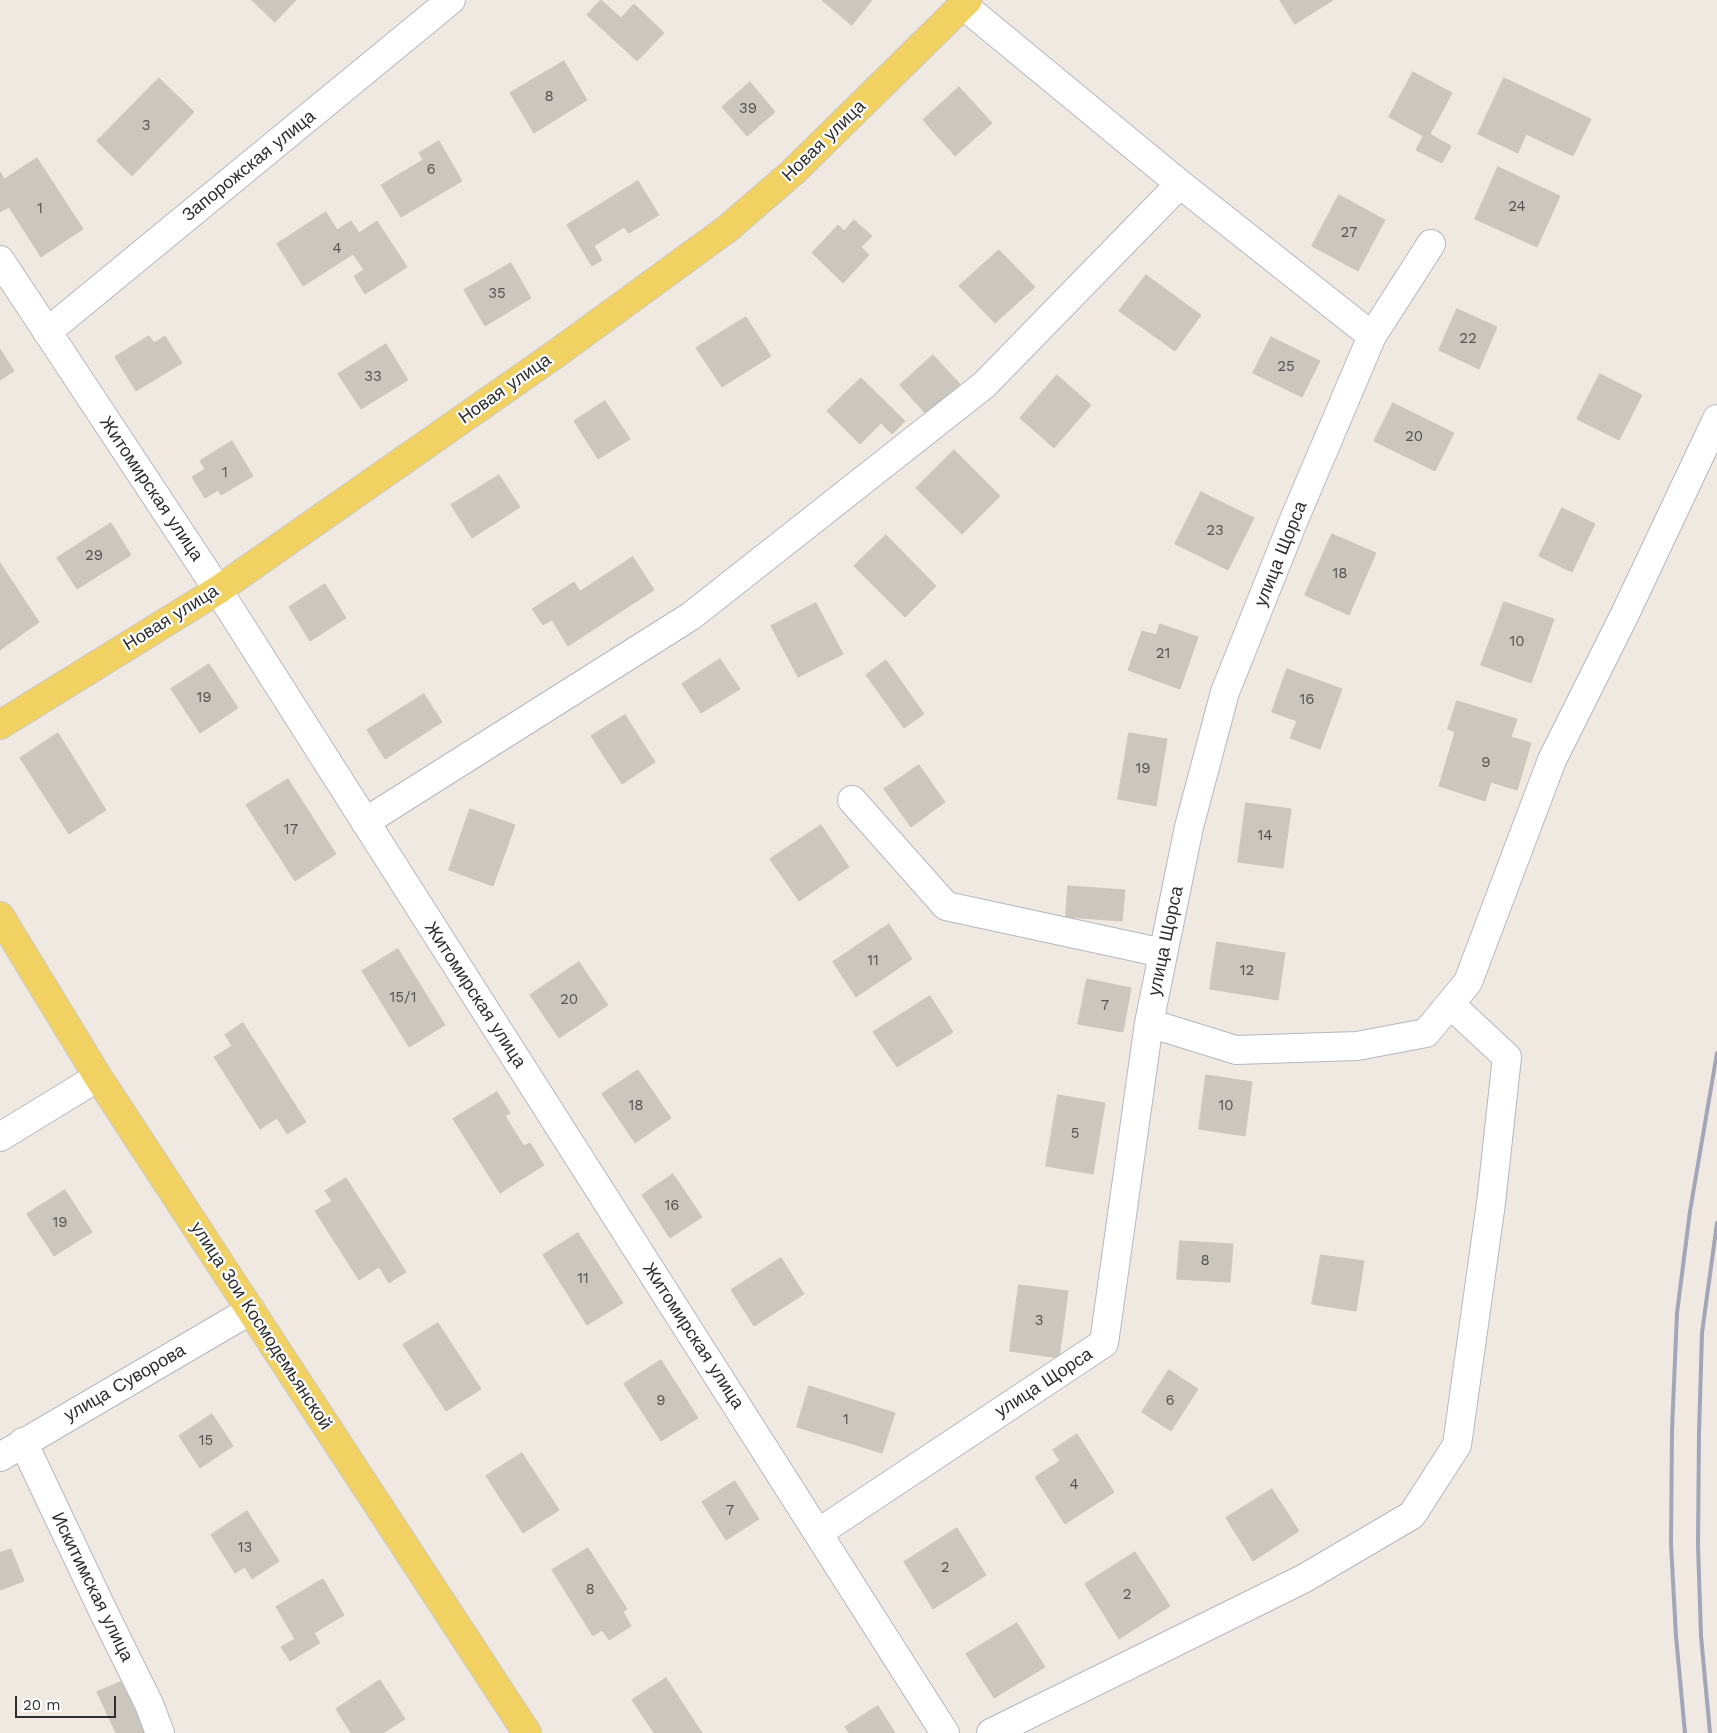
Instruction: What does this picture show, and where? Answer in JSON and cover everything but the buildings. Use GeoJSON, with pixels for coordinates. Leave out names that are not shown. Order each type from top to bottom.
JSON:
{"type":"FeatureCollection","features":[{"type":"Feature","properties":{"kind":"main road","name":"Новая улица"},"geometry":{"type":"LineString","coordinates":[[0,725],[218,590],[557,353],[726,229],[793,172],[966,3]]}},
{"type":"Feature","properties":{"kind":"main road","name":"улица Зои Космодемьянской"},"geometry":{"type":"LineString","coordinates":[[0,916],[98,1076],[527,1733]]}},
{"type":"Feature","properties":{"kind":"street","name":"Запорожская улица"},"geometry":{"type":"LineString","coordinates":[[47,332],[451,0]]}},
{"type":"Feature","properties":{"kind":"street"},"geometry":{"type":"LineString","coordinates":[[966,3],[1180,184],[1372,336]]}},
{"type":"Feature","properties":{"kind":"street"},"geometry":{"type":"LineString","coordinates":[[365,822],[692,616],[984,386],[1180,184]]}},
{"type":"Feature","properties":{"kind":"street","name":"улица Щорса"},"geometry":{"type":"LineString","coordinates":[[818,1533],[1104,1343],[1149,1023],[1189,827],[1225,692],[1293,522],[1372,336],[1431,244]]}},
{"type":"Feature","properties":{"kind":"street","name":"Житомирская улица"},"geometry":{"type":"LineString","coordinates":[[0,260],[218,590],[945,1733]]}},
{"type":"Feature","properties":{"kind":"street"},"geometry":{"type":"LineString","coordinates":[[1149,1023],[1236,1050],[1357,1046],[1426,1033],[1468,982],[1552,760],[1625,614],[1717,419]]}},
{"type":"Feature","properties":{"kind":"street"},"geometry":{"type":"LineString","coordinates":[[852,800],[946,906],[1163,953]]}},
{"type":"Feature","properties":{"kind":"street"},"geometry":{"type":"LineString","coordinates":[[991,1733],[1304,1579],[1412,1515],[1452,1453],[1457,1445],[1491,1203],[1507,1057],[1450,1004]]}},
{"type":"Feature","properties":{"kind":"street"},"geometry":{"type":"LineString","coordinates":[[0,1137],[98,1076]]}},
{"type":"Feature","properties":{"kind":"street","name":"улица Суворова"},"geometry":{"type":"LineString","coordinates":[[0,1457],[251,1310]]}},
{"type":"Feature","properties":{"kind":"street","name":"Искитимская улица"},"geometry":{"type":"LineString","coordinates":[[23,1442],[149,1704],[160,1733]]}},
{"type":"Feature","properties":{"kind":"railway"},"geometry":{"type":"LineString","coordinates":[[1685,1733],[1676,1636],[1671,1544],[1672,1430],[1677,1313],[1690,1211],[1717,1053]]}},
{"type":"Feature","properties":{"kind":"railway"},"geometry":{"type":"LineString","coordinates":[[1710,1733],[1701,1636],[1698,1545],[1699,1433],[1702,1333],[1717,1223]]}}]}
